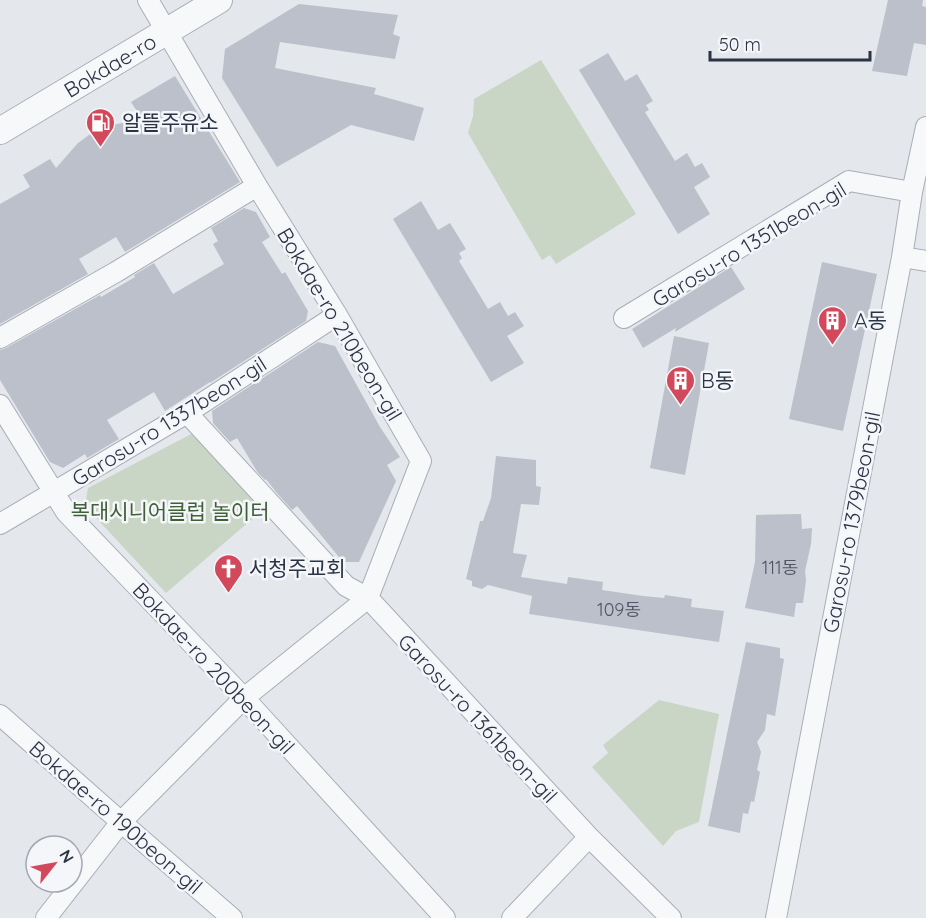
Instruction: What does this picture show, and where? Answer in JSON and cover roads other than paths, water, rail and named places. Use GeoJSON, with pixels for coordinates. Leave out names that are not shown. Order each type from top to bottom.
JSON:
{"type":"FeatureCollection","features":[{"type":"Feature","properties":{"kind":"street","name":"Bokdae-ro 210beon-gil"},"geometry":{"type":"LineString","coordinates":[[148,0],[257,186],[337,315],[421,461],[368,598]]}},
{"type":"Feature","properties":{"kind":"street","name":"Bokdae-ro"},"geometry":{"type":"LineString","coordinates":[[0,131],[219,0]]}},
{"type":"Feature","properties":{"kind":"street","name":"Garosu-ro 1379beon-gil"},"geometry":{"type":"LineString","coordinates":[[776,918],[926,127]]}},
{"type":"Feature","properties":{"kind":"street","name":"Garosu-ro 1351beon-gil"},"geometry":{"type":"LineString","coordinates":[[624,318],[849,182],[912,192]]}},
{"type":"Feature","properties":{"kind":"street"},"geometry":{"type":"LineString","coordinates":[[0,338],[116,272],[257,186]]}},
{"type":"Feature","properties":{"kind":"street"},"geometry":{"type":"LineString","coordinates":[[902,257],[926,261]]}},
{"type":"Feature","properties":{"kind":"street","name":"Garosu-ro 1337beon-gil"},"geometry":{"type":"LineString","coordinates":[[0,524],[187,413],[337,315]]}},
{"type":"Feature","properties":{"kind":"street","name":"Bokdae-ro 200beon-gil"},"geometry":{"type":"LineString","coordinates":[[0,405],[66,512],[244,698],[445,918]]}},
{"type":"Feature","properties":{"kind":"street"},"geometry":{"type":"LineString","coordinates":[[46,918],[121,822],[244,698],[368,598],[346,586],[187,413]]}},
{"type":"Feature","properties":{"kind":"street","name":"Garosu-ro 1361beon-gil"},"geometry":{"type":"LineString","coordinates":[[368,598],[589,837],[671,918]]}},
{"type":"Feature","properties":{"kind":"street","name":"Bokdae-ro 190beon-gil"},"geometry":{"type":"LineString","coordinates":[[0,715],[232,918]]}},
{"type":"Feature","properties":{"kind":"street"},"geometry":{"type":"LineString","coordinates":[[512,918],[589,837]]}},
{"type":"Feature","properties":{"kind":"place","name":"알뜰주유소"},"geometry":{"type":"Point","coordinates":[101,148]}},
{"type":"Feature","properties":{"kind":"place","name":"A동"},"geometry":{"type":"Point","coordinates":[833,346]}},
{"type":"Feature","properties":{"kind":"place","name":"B동"},"geometry":{"type":"Point","coordinates":[680,406]}},
{"type":"Feature","properties":{"kind":"place","name":"서청주교회"},"geometry":{"type":"Point","coordinates":[228,594]}},
{"type":"Feature","properties":{"kind":"park label","name":"복대시니어클럽 놀이터"},"geometry":{"type":"Point","coordinates":[170,511]}}]}
